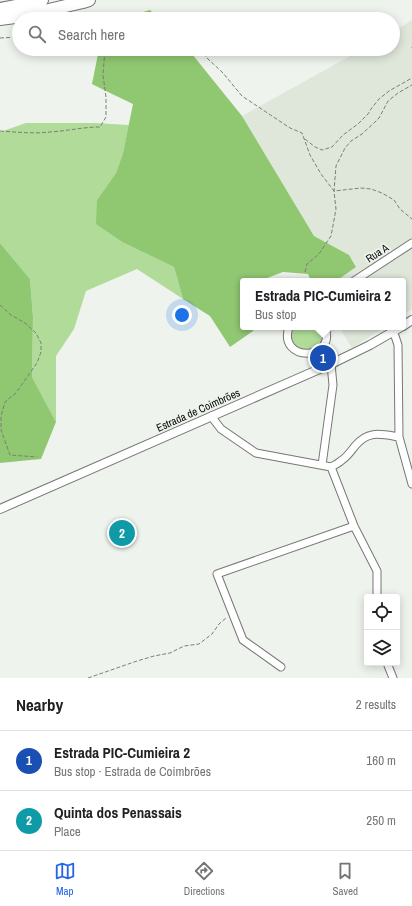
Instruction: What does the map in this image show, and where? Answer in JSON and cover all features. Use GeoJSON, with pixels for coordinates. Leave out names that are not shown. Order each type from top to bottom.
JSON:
{"type":"FeatureCollection","features":[{"type":"Feature","properties":{"kind":"highway"},"geometry":{"type":"LineString","coordinates":[[0,9],[42,0]]}},
{"type":"Feature","properties":{"kind":"highway"},"geometry":{"type":"LineString","coordinates":[[39,12],[89,0]]}},
{"type":"Feature","properties":{"kind":"highway"},"geometry":{"type":"LineString","coordinates":[[0,19],[12,17]]}},
{"type":"Feature","properties":{"kind":"street","name":"Rua A"},"geometry":{"type":"LineString","coordinates":[[359,278],[412,243]]}},
{"type":"Feature","properties":{"kind":"street"},"geometry":{"type":"LineString","coordinates":[[288,330],[288,338],[290,344],[294,349],[305,354],[311,354],[318,351],[322,347],[326,342],[326,330]]}},
{"type":"Feature","properties":{"kind":"street","name":"Estrada de Coimbrões"},"geometry":{"type":"LineString","coordinates":[[0,509],[331,364],[396,330]]}},
{"type":"Feature","properties":{"kind":"street"},"geometry":{"type":"LineString","coordinates":[[392,333],[395,336],[398,345],[399,437],[412,484]]}},
{"type":"Feature","properties":{"kind":"street"},"geometry":{"type":"LineString","coordinates":[[322,465],[332,385],[331,364]]}},
{"type":"Feature","properties":{"kind":"street"},"geometry":{"type":"LineString","coordinates":[[211,416],[221,429],[256,453],[331,467],[343,460],[359,441],[366,436],[383,434],[399,437]]}},
{"type":"Feature","properties":{"kind":"street"},"geometry":{"type":"LineString","coordinates":[[331,467],[354,526],[377,571],[377,594]]}},
{"type":"Feature","properties":{"kind":"street"},"geometry":{"type":"LineString","coordinates":[[281,667],[243,640],[217,574],[354,526]]}},
{"type":"Feature","properties":{"kind":"street"},"geometry":{"type":"LineString","coordinates":[[388,666],[393,678]]}},
{"type":"Feature","properties":{"kind":"path"},"geometry":{"type":"LineString","coordinates":[[0,38],[12,37]]}},
{"type":"Feature","properties":{"kind":"path"},"geometry":{"type":"LineString","coordinates":[[0,131],[49,133],[87,127],[100,127],[106,116],[106,97],[103,75],[104,56]]}},
{"type":"Feature","properties":{"kind":"path"},"geometry":{"type":"LineString","coordinates":[[205,56],[223,73],[242,96],[290,128],[302,133],[310,155],[321,174],[334,191]]}},
{"type":"Feature","properties":{"kind":"path"},"geometry":{"type":"LineString","coordinates":[[304,138],[315,147],[322,150],[332,147],[343,135],[358,124],[368,114],[378,99],[412,78]]}},
{"type":"Feature","properties":{"kind":"path"},"geometry":{"type":"LineString","coordinates":[[305,272],[307,264],[319,254],[331,236],[336,209],[334,191],[336,166],[345,148],[351,141],[362,134],[379,118],[388,100],[412,85]]}},
{"type":"Feature","properties":{"kind":"path"},"geometry":{"type":"LineString","coordinates":[[334,191],[361,188],[371,189],[394,200],[400,209],[412,219]]}},
{"type":"Feature","properties":{"kind":"path"},"geometry":{"type":"LineString","coordinates":[[0,306],[11,315],[25,323],[36,333],[40,342],[41,352],[37,363],[16,392],[5,402],[1,416],[1,430],[10,455],[37,457]]}},
{"type":"Feature","properties":{"kind":"path"},"geometry":{"type":"LineString","coordinates":[[88,678],[137,661],[170,653],[184,646],[199,644],[212,634],[219,624],[226,618]]}},
{"type":"Feature","properties":{"kind":"shaded area"},"geometry":{"type":"Polygon","coordinates":[[[412,20],[412,309],[406,313],[406,278],[340,278],[356,266],[349,255],[314,236],[242,116],[350,56],[400,56],[400,28],[412,20]]]}},
{"type":"Feature","properties":{"kind":"shaded area"},"geometry":{"type":"Polygon","coordinates":[[[341,330],[380,330],[352,348],[341,330]]]}},
{"type":"Feature","properties":{"kind":"green space"},"geometry":{"type":"Polygon","coordinates":[[[98,56],[194,56],[242,116],[314,236],[349,255],[356,267],[340,278],[310,278],[308,274],[283,272],[267,278],[240,278],[240,330],[253,330],[230,347],[210,316],[183,299],[174,267],[124,243],[96,224],[97,200],[116,173],[123,153],[133,104],[92,84],[98,56]]]}},
{"type":"Feature","properties":{"kind":"green space"},"geometry":{"type":"Polygon","coordinates":[[[26,123],[95,123],[129,125],[123,153],[116,173],[97,200],[124,243],[174,267],[183,299],[137,269],[86,291],[74,329],[56,356],[56,422],[32,377],[33,317],[30,279],[0,243],[0,132],[26,123]]]}},
{"type":"Feature","properties":{"kind":"green space"},"geometry":{"type":"Polygon","coordinates":[[[0,243],[30,279],[33,317],[32,377],[56,422],[41,459],[0,463],[0,243]]]}},
{"type":"Feature","properties":{"kind":"green space"},"geometry":{"type":"Polygon","coordinates":[[[292,330],[322,330],[323,336],[321,344],[310,350],[298,347],[293,342],[291,335],[292,330]]]}},
{"type":"Feature","properties":{"kind":"place","name":"Estrada PIC-Cumieira 2"},"geometry":{"type":"Point","coordinates":[323,358]}},
{"type":"Feature","properties":{"kind":"place","name":"Quinta dos Penassais"},"geometry":{"type":"Point","coordinates":[122,533]}}]}
